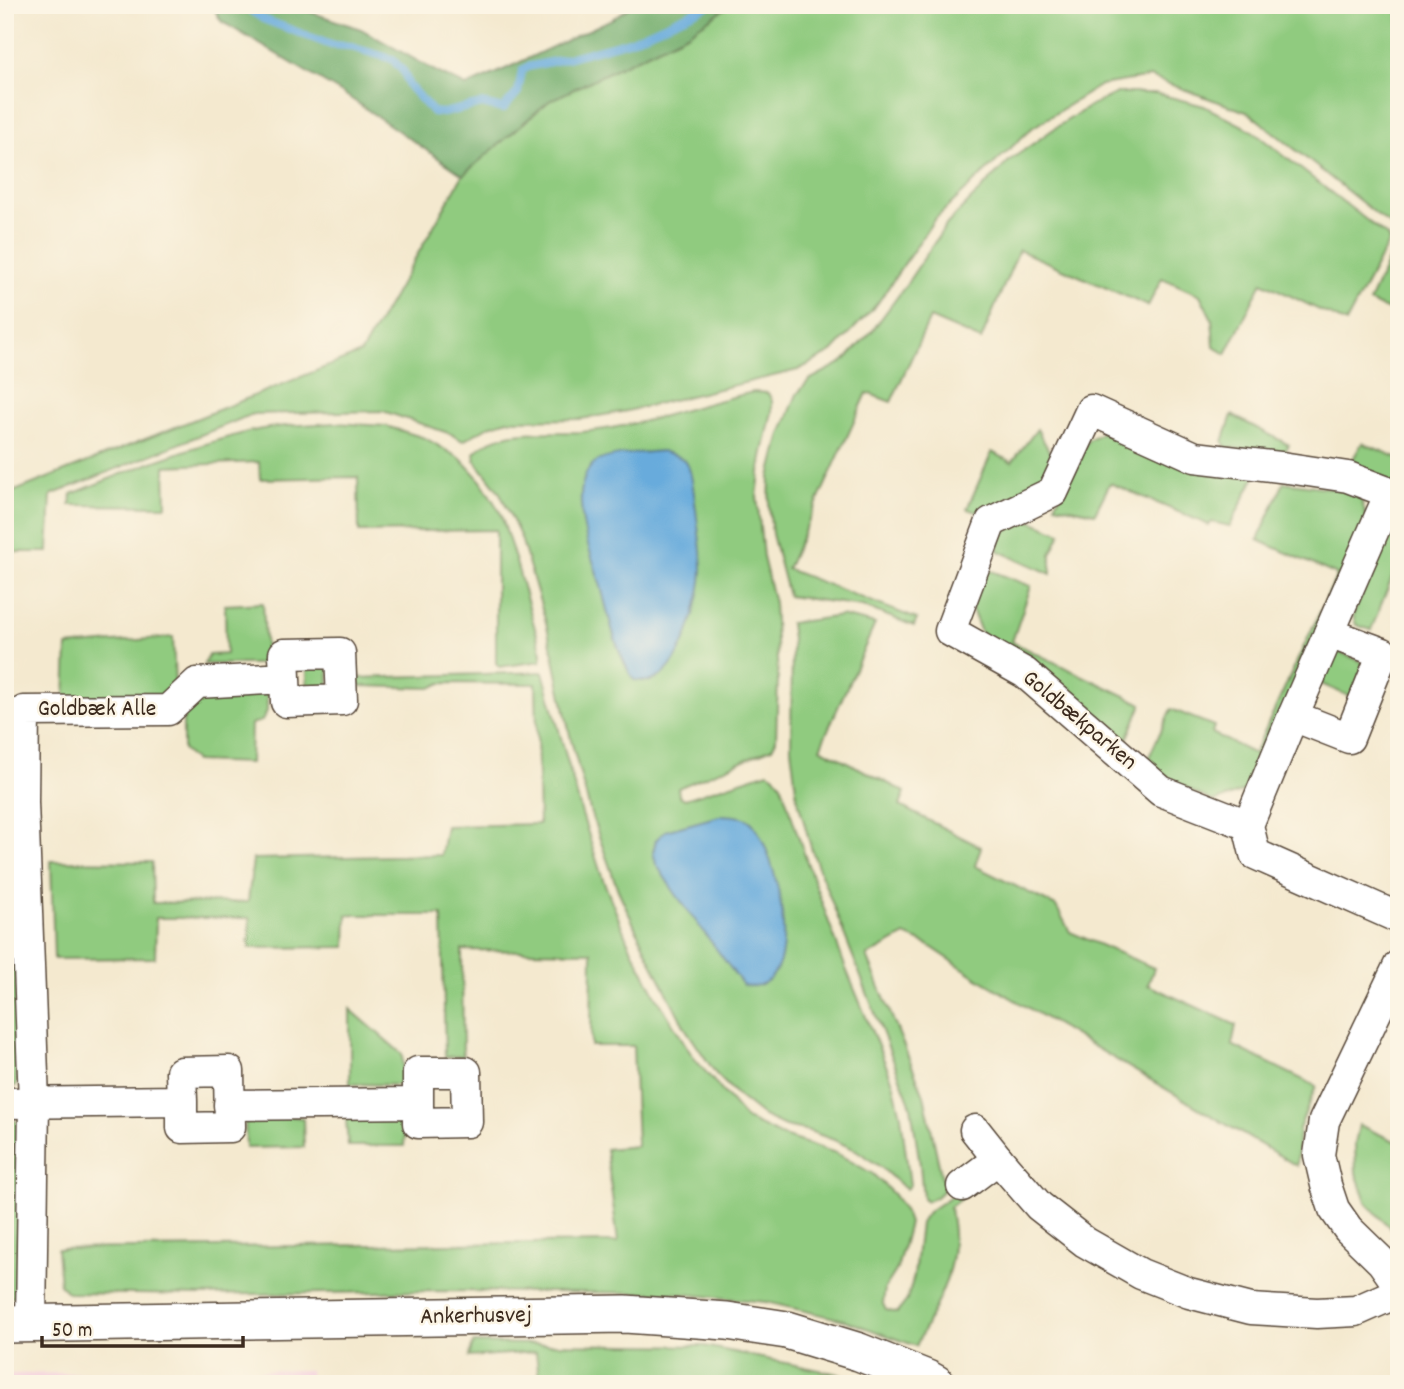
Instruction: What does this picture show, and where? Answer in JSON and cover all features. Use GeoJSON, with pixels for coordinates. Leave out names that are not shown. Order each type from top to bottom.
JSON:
{"type":"FeatureCollection","features":[{"type":"Feature","properties":{"kind":"street","name":"Goldbækparken"},"geometry":{"type":"LineString","coordinates":[[1091,410],[1195,457],[1348,477],[1394,495],[1329,632],[1248,825],[1161,790],[1026,673],[950,631],[991,522],[1052,492],[1091,410]]}},
{"type":"Feature","properties":{"kind":"street"},"geometry":{"type":"LineString","coordinates":[[1293,716],[1349,738],[1383,653],[1329,632]]}},
{"type":"Feature","properties":{"kind":"street","name":"Goldbæk Alle"},"geometry":{"type":"LineString","coordinates":[[18,1324],[20,1103],[14,803],[15,711],[168,710],[197,683],[285,678]]}},
{"type":"Feature","properties":{"kind":"street"},"geometry":{"type":"LineString","coordinates":[[1248,825],[1255,854],[1399,918]]}},
{"type":"Feature","properties":{"kind":"street"},"geometry":{"type":"LineString","coordinates":[[1396,976],[1324,1121],[1320,1154],[1334,1209],[1348,1229],[1382,1262],[1399,1286]]}},
{"type":"Feature","properties":{"kind":"street"},"geometry":{"type":"LineString","coordinates":[[20,1103],[182,1101],[182,1128],[230,1127],[229,1105],[418,1103]]}},
{"type":"Feature","properties":{"kind":"street"},"geometry":{"type":"LineString","coordinates":[[975,1130],[1039,1206],[1085,1241],[1141,1275],[1189,1293],[1251,1308],[1317,1313],[1356,1311],[1399,1292]]}},
{"type":"Feature","properties":{"kind":"street"},"geometry":{"type":"LineString","coordinates":[[962,1186],[998,1160]]}},
{"type":"Feature","properties":{"kind":"street","name":"Ankerhusvej"},"geometry":{"type":"LineString","coordinates":[[18,1324],[625,1314],[727,1321],[787,1330],[859,1352],[936,1384]]}},
{"type":"Feature","properties":{"kind":"shaded area"},"geometry":{"type":"Polygon","coordinates":[[[310,1370],[311,1384],[5,1384],[5,1374],[310,1370]]]}},
{"type":"Feature","properties":{"kind":"green space"},"geometry":{"type":"Polygon","coordinates":[[[212,5],[294,5],[361,29],[466,86],[612,19],[633,5],[730,5],[687,34],[549,101],[463,175],[347,96],[221,21],[212,5]]]}},
{"type":"Feature","properties":{"kind":"green space"},"geometry":{"type":"Polygon","coordinates":[[[730,5],[1399,5],[1399,232],[1249,113],[1150,77],[1101,85],[1032,128],[934,220],[877,304],[832,352],[798,370],[627,411],[581,419],[508,420],[489,426],[463,441],[451,434],[383,411],[253,414],[51,495],[48,552],[5,552],[5,495],[361,353],[463,175],[549,101],[687,34],[730,5]]]}},
{"type":"Feature","properties":{"kind":"green space"},"geometry":{"type":"Polygon","coordinates":[[[1117,93],[1155,93],[1204,106],[1251,130],[1387,236],[1389,241],[1346,323],[1262,282],[1226,354],[1214,346],[1212,319],[1200,295],[1162,278],[1148,306],[1019,250],[981,340],[930,318],[891,402],[867,393],[787,569],[917,619],[914,626],[862,606],[788,596],[772,534],[770,477],[780,437],[797,394],[809,380],[843,362],[872,331],[947,224],[1010,160],[1055,128],[1117,93]]]}},
{"type":"Feature","properties":{"kind":"green space"},"geometry":{"type":"Polygon","coordinates":[[[1397,241],[1399,242],[1399,314],[1369,302],[1397,241]]]}},
{"type":"Feature","properties":{"kind":"green space"},"geometry":{"type":"Polygon","coordinates":[[[754,392],[768,393],[772,401],[757,496],[763,557],[774,603],[778,679],[776,740],[772,748],[678,788],[679,796],[685,799],[768,772],[781,784],[846,969],[893,1082],[901,1116],[910,1185],[906,1189],[856,1150],[763,1116],[716,1074],[685,1028],[618,890],[591,814],[571,740],[547,626],[521,538],[500,493],[475,460],[474,453],[497,438],[525,433],[604,429],[754,392]]]}},
{"type":"Feature","properties":{"kind":"green space"},"geometry":{"type":"Polygon","coordinates":[[[1232,415],[1289,445],[1283,455],[1226,447],[1223,442],[1232,415]]]}},
{"type":"Feature","properties":{"kind":"green space"},"geometry":{"type":"Polygon","coordinates":[[[335,423],[386,426],[425,438],[461,459],[481,481],[500,512],[542,653],[541,661],[499,667],[496,663],[496,530],[359,532],[358,477],[260,479],[259,462],[165,466],[166,506],[70,505],[72,494],[200,446],[267,428],[335,423]]]}},
{"type":"Feature","properties":{"kind":"green space"},"geometry":{"type":"Polygon","coordinates":[[[1037,429],[1053,458],[1043,481],[982,514],[967,509],[992,452],[1012,462],[1037,429]]]}},
{"type":"Feature","properties":{"kind":"green space"},"geometry":{"type":"Polygon","coordinates":[[[1108,429],[1255,476],[1230,526],[1212,522],[1209,525],[1110,483],[1095,513],[1055,505],[1088,440],[1108,429]]]}},
{"type":"Feature","properties":{"kind":"green space"},"geometry":{"type":"Polygon","coordinates":[[[1362,443],[1399,458],[1399,488],[1350,464],[1362,443]]]}},
{"type":"Feature","properties":{"kind":"green space"},"geometry":{"type":"Polygon","coordinates":[[[1284,482],[1359,492],[1368,522],[1250,789],[1214,802],[1168,780],[1147,761],[1171,709],[1214,726],[1212,733],[1254,754],[1337,575],[1258,540],[1284,482]]]}},
{"type":"Feature","properties":{"kind":"green space"},"geometry":{"type":"Polygon","coordinates":[[[1028,520],[1061,533],[1051,554],[1051,574],[997,550],[1002,532],[1028,520]]]}},
{"type":"Feature","properties":{"kind":"green space"},"geometry":{"type":"Polygon","coordinates":[[[1399,527],[1399,560],[1371,630],[1356,625],[1353,615],[1390,530],[1399,527]]]}},
{"type":"Feature","properties":{"kind":"green space"},"geometry":{"type":"Polygon","coordinates":[[[986,569],[1031,586],[1012,642],[1142,704],[1126,742],[983,637],[970,605],[986,569]]]}},
{"type":"Feature","properties":{"kind":"green space"},"geometry":{"type":"Polygon","coordinates":[[[263,603],[266,657],[259,664],[204,664],[209,655],[226,654],[225,605],[263,603]]]}},
{"type":"Feature","properties":{"kind":"green space"},"geometry":{"type":"Polygon","coordinates":[[[841,616],[875,624],[820,748],[905,792],[900,806],[981,847],[975,866],[1056,906],[1070,932],[1154,968],[1148,985],[1236,1025],[1232,1045],[1316,1086],[1299,1129],[1297,1166],[979,979],[928,945],[905,935],[867,956],[924,1095],[942,1179],[964,1164],[972,1164],[935,1198],[927,1201],[923,1198],[911,1106],[812,851],[797,797],[791,748],[790,623],[841,616]]]}},
{"type":"Feature","properties":{"kind":"green space"},"geometry":{"type":"Polygon","coordinates":[[[173,637],[175,685],[159,700],[65,700],[67,646],[173,637]]]}},
{"type":"Feature","properties":{"kind":"green space"},"geometry":{"type":"Polygon","coordinates":[[[1335,650],[1369,665],[1353,698],[1319,683],[1335,650]]]}},
{"type":"Feature","properties":{"kind":"green space"},"geometry":{"type":"Polygon","coordinates":[[[307,663],[329,663],[329,687],[307,687],[307,663]]]}},
{"type":"Feature","properties":{"kind":"green space"},"geometry":{"type":"Polygon","coordinates":[[[543,672],[602,877],[628,942],[656,996],[693,1057],[746,1119],[780,1135],[836,1153],[873,1174],[894,1195],[905,1212],[909,1223],[897,1269],[885,1288],[883,1304],[886,1310],[897,1313],[907,1300],[914,1276],[920,1223],[928,1212],[960,1190],[963,1197],[950,1207],[953,1237],[946,1282],[916,1346],[844,1320],[766,1302],[672,1293],[68,1293],[60,1285],[57,1249],[618,1242],[606,1149],[637,1146],[633,1046],[591,1046],[592,952],[462,950],[463,1056],[445,1057],[442,915],[347,915],[346,947],[249,948],[250,918],[156,918],[155,958],[54,959],[51,861],[152,862],[153,903],[248,902],[253,859],[441,855],[446,826],[539,824],[536,684],[441,683],[431,688],[360,686],[357,678],[543,672]]]}},
{"type":"Feature","properties":{"kind":"green space"},"geometry":{"type":"Polygon","coordinates":[[[211,689],[258,689],[267,694],[267,711],[262,721],[251,724],[250,763],[195,761],[183,750],[183,716],[211,689]]]}},
{"type":"Feature","properties":{"kind":"green space"},"geometry":{"type":"Polygon","coordinates":[[[5,822],[14,832],[17,1084],[9,1091],[5,822]]]}},
{"type":"Feature","properties":{"kind":"green space"},"geometry":{"type":"Polygon","coordinates":[[[350,1009],[402,1054],[404,1081],[397,1085],[350,1084],[350,1009]]]}},
{"type":"Feature","properties":{"kind":"green space"},"geometry":{"type":"Polygon","coordinates":[[[357,1110],[406,1115],[404,1146],[348,1146],[346,1119],[357,1110]]]}},
{"type":"Feature","properties":{"kind":"green space"},"geometry":{"type":"Polygon","coordinates":[[[254,1112],[303,1118],[304,1147],[246,1148],[245,1120],[254,1112]]]}},
{"type":"Feature","properties":{"kind":"green space"},"geometry":{"type":"Polygon","coordinates":[[[7,1114],[19,1124],[19,1297],[9,1297],[7,1114]]]}},
{"type":"Feature","properties":{"kind":"green space"},"geometry":{"type":"Polygon","coordinates":[[[1359,1125],[1399,1143],[1399,1237],[1367,1204],[1356,1173],[1355,1144],[1359,1125]]]}},
{"type":"Feature","properties":{"kind":"green space"},"geometry":{"type":"Polygon","coordinates":[[[473,1343],[705,1346],[838,1374],[861,1384],[560,1384],[559,1373],[539,1377],[536,1352],[469,1357],[473,1343]]]}},
{"type":"Feature","properties":{"kind":"water"},"geometry":{"type":"Polygon","coordinates":[[[662,451],[684,460],[690,472],[701,546],[701,581],[688,632],[672,664],[650,681],[634,680],[617,645],[585,534],[581,494],[587,472],[599,460],[662,451]]]}},
{"type":"Feature","properties":{"kind":"water"},"geometry":{"type":"Polygon","coordinates":[[[723,815],[743,817],[750,821],[762,838],[777,885],[782,912],[780,962],[770,978],[754,986],[743,985],[675,893],[656,864],[653,852],[656,840],[665,831],[723,815]]]}},
{"type":"Feature","properties":{"kind":"waterway"},"geometry":{"type":"LineString","coordinates":[[247,5],[263,19],[331,45],[348,46],[392,59],[404,72],[409,86],[433,112],[443,113],[482,104],[503,109],[518,92],[522,71],[527,67],[629,41],[709,5]]}}]}
